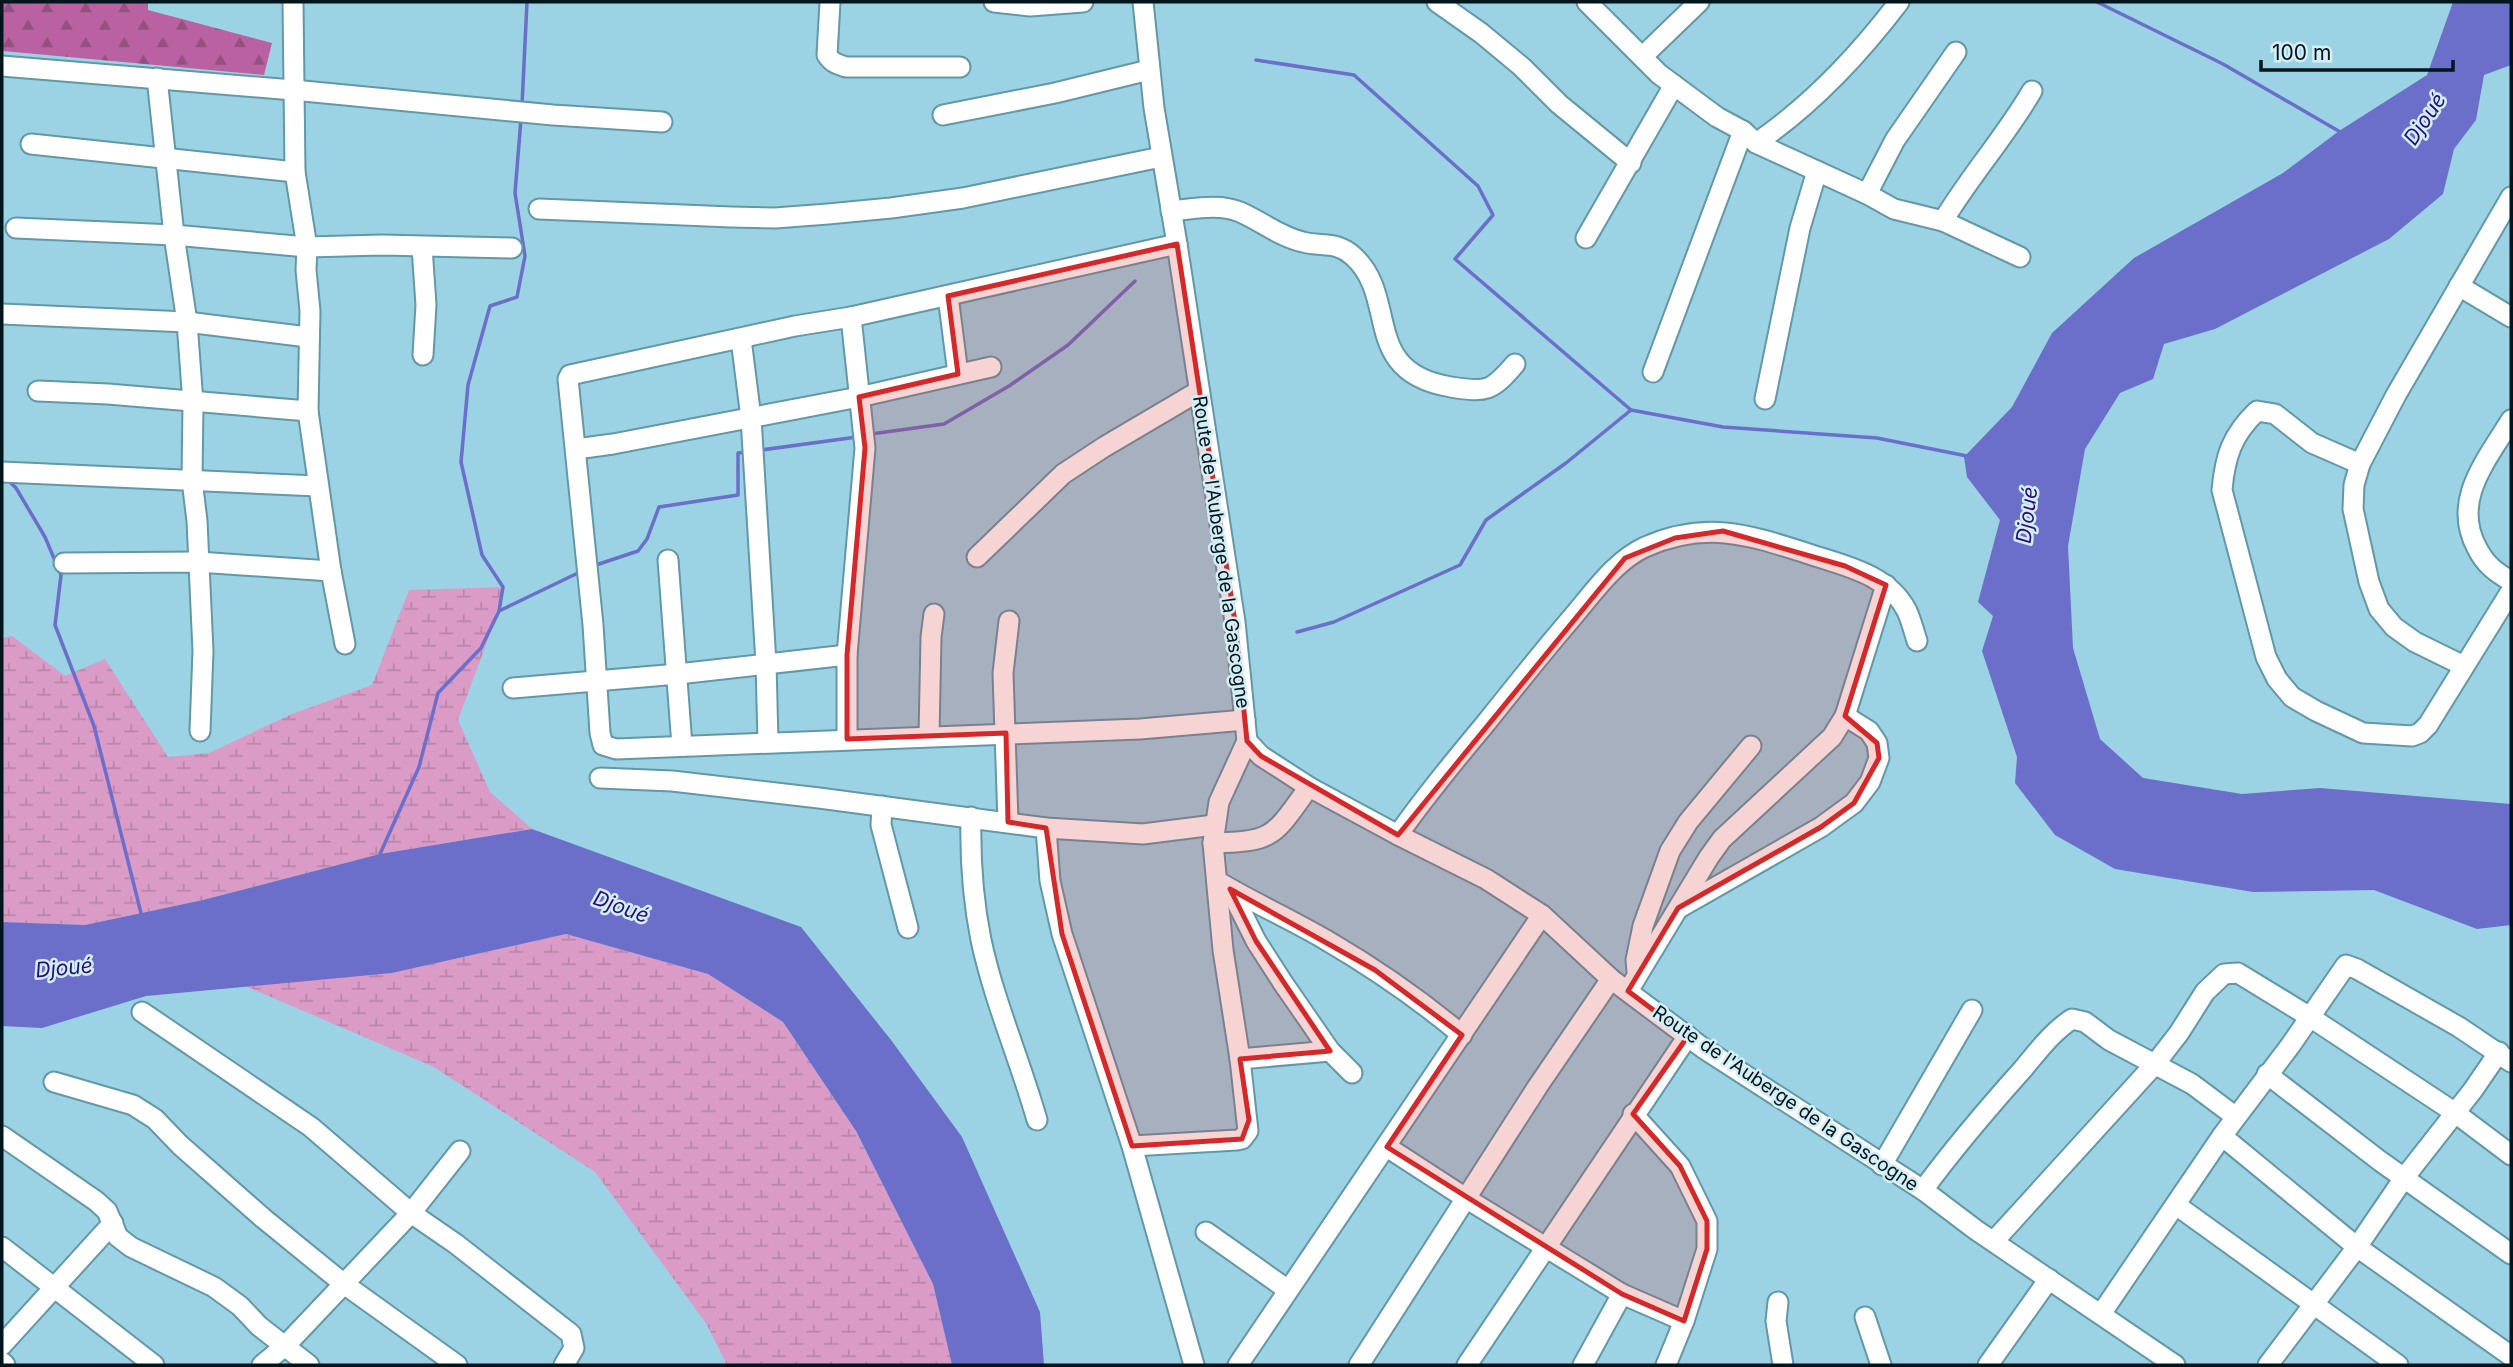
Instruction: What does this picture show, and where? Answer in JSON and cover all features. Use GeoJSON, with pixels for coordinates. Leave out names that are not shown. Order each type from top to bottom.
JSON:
{"type":"FeatureCollection","features":[{"type":"Feature","properties":{"kind":"street"},"geometry":{"type":"LineString","coordinates":[[293,2],[295,172],[307,247],[310,311],[308,411],[331,571],[345,644]]}},
{"type":"Feature","properties":{"kind":"street"},"geometry":{"type":"LineString","coordinates":[[830,2],[827,55],[837,65],[960,67]]}},
{"type":"Feature","properties":{"kind":"street"},"geometry":{"type":"LineString","coordinates":[[994,2],[1030,6],[1083,2]]}},
{"type":"Feature","properties":{"kind":"street","name":"Route de l'Auberge de la Gascogne"},"geometry":{"type":"LineString","coordinates":[[1143,2],[1161,157],[1235,621],[1247,741],[1261,756],[1309,787],[1486,879],[1542,915],[1611,979],[1633,984],[1688,1036],[1923,1190],[2175,1365]]}},
{"type":"Feature","properties":{"kind":"street"},"geometry":{"type":"LineString","coordinates":[[1437,2],[1481,33],[1522,67],[1559,104],[1631,163]]}},
{"type":"Feature","properties":{"kind":"street"},"geometry":{"type":"LineString","coordinates":[[1587,2],[1674,85],[1749,137],[1894,209],[1943,221],[2021,257]]}},
{"type":"Feature","properties":{"kind":"street"},"geometry":{"type":"LineString","coordinates":[[1642,57],[1699,2]]}},
{"type":"Feature","properties":{"kind":"street"},"geometry":{"type":"LineString","coordinates":[[1653,372],[1749,137],[1789,121],[1815,97],[1899,2]]}},
{"type":"Feature","properties":{"kind":"street"},"geometry":{"type":"LineString","coordinates":[[1867,194],[1895,140],[1956,52]]}},
{"type":"Feature","properties":{"kind":"street"},"geometry":{"type":"LineString","coordinates":[[2,66],[553,115],[662,121]]}},
{"type":"Feature","properties":{"kind":"street"},"geometry":{"type":"LineString","coordinates":[[943,115],[1055,93],[1149,70]]}},
{"type":"Feature","properties":{"kind":"street"},"geometry":{"type":"LineString","coordinates":[[157,78],[174,235],[187,322],[194,403],[192,480],[197,521],[203,651],[200,731]]}},
{"type":"Feature","properties":{"kind":"street"},"geometry":{"type":"LineString","coordinates":[[1586,237],[1674,85]]}},
{"type":"Feature","properties":{"kind":"street"},"geometry":{"type":"LineString","coordinates":[[1943,221],[1960,192],[2019,114],[2032,91]]}},
{"type":"Feature","properties":{"kind":"street"},"geometry":{"type":"LineString","coordinates":[[32,144],[295,172]]}},
{"type":"Feature","properties":{"kind":"street"},"geometry":{"type":"LineString","coordinates":[[539,209],[775,218],[828,214],[963,198],[1161,157]]}},
{"type":"Feature","properties":{"kind":"street"},"geometry":{"type":"LineString","coordinates":[[1765,399],[1800,228],[1817,171]]}},
{"type":"Feature","properties":{"kind":"street"},"geometry":{"type":"LineString","coordinates":[[2464,666],[2415,642],[2394,627],[2379,610],[2369,582],[2353,509],[2354,485],[2360,464],[2396,395],[2511,197]]}},
{"type":"Feature","properties":{"kind":"street"},"geometry":{"type":"LineString","coordinates":[[1171,211],[1205,207],[1238,211],[1292,239],[1304,243],[1338,246],[1352,255],[1364,267],[1375,293],[1385,335],[1395,354],[1404,367],[1427,383],[1485,391],[1496,386],[1515,364]]}},
{"type":"Feature","properties":{"kind":"street"},"geometry":{"type":"LineString","coordinates":[[16,229],[174,235],[307,247],[512,248]]}},
{"type":"Feature","properties":{"kind":"street"},"geometry":{"type":"LineString","coordinates":[[1177,244],[851,317],[795,326],[570,374],[570,413],[593,625],[600,733],[603,746],[616,749],[1140,729],[1245,720]]}},
{"type":"Feature","properties":{"kind":"street"},"geometry":{"type":"LineString","coordinates":[[422,247],[426,306],[423,355]]}},
{"type":"Feature","properties":{"kind":"street"},"geometry":{"type":"LineString","coordinates":[[2459,286],[2511,317]]}},
{"type":"Feature","properties":{"kind":"street"},"geometry":{"type":"LineString","coordinates":[[947,296],[958,374]]}},
{"type":"Feature","properties":{"kind":"street"},"geometry":{"type":"LineString","coordinates":[[2,314],[187,322],[308,337]]}},
{"type":"Feature","properties":{"kind":"street"},"geometry":{"type":"LineString","coordinates":[[847,739],[847,655],[864,448],[857,355],[851,317]]}},
{"type":"Feature","properties":{"kind":"street"},"geometry":{"type":"LineString","coordinates":[[741,339],[751,418],[766,663],[768,742]]}},
{"type":"Feature","properties":{"kind":"street"},"geometry":{"type":"LineString","coordinates":[[576,449],[859,397],[991,367]]}},
{"type":"Feature","properties":{"kind":"street"},"geometry":{"type":"LineString","coordinates":[[38,391],[108,394],[308,411]]}},
{"type":"Feature","properties":{"kind":"street"},"geometry":{"type":"LineString","coordinates":[[977,557],[1063,474],[1199,391]]}},
{"type":"Feature","properties":{"kind":"street"},"geometry":{"type":"LineString","coordinates":[[2360,464],[2312,443],[2275,414],[2257,411],[2240,427],[2224,463],[2222,490],[2266,657],[2277,679],[2292,697],[2363,733],[2412,736],[2420,733],[2428,725],[2511,591]]}},
{"type":"Feature","properties":{"kind":"street"},"geometry":{"type":"LineString","coordinates":[[2511,419],[2475,480],[2466,508],[2471,538],[2483,560],[2495,572],[2511,581]]}},
{"type":"Feature","properties":{"kind":"street"},"geometry":{"type":"LineString","coordinates":[[2,472],[318,486]]}},
{"type":"Feature","properties":{"kind":"street"},"geometry":{"type":"LineString","coordinates":[[1398,835],[1429,791],[1548,645],[1625,558],[1646,547],[1675,538],[1723,531],[1755,537],[1845,566],[1886,585],[1907,611],[1917,641]]}},
{"type":"Feature","properties":{"kind":"street"},"geometry":{"type":"LineString","coordinates":[[668,560],[682,746]]}},
{"type":"Feature","properties":{"kind":"street"},"geometry":{"type":"LineString","coordinates":[[64,563],[198,562],[331,571]]}},
{"type":"Feature","properties":{"kind":"street"},"geometry":{"type":"LineString","coordinates":[[1633,984],[1722,839],[1832,737],[1846,716],[1886,585]]}},
{"type":"Feature","properties":{"kind":"street"},"geometry":{"type":"LineString","coordinates":[[929,736],[934,614]]}},
{"type":"Feature","properties":{"kind":"street"},"geometry":{"type":"LineString","coordinates":[[1008,822],[1003,673],[1009,621]]}},
{"type":"Feature","properties":{"kind":"street"},"geometry":{"type":"LineString","coordinates":[[513,688],[678,674],[847,655]]}},
{"type":"Feature","properties":{"kind":"street"},"geometry":{"type":"LineString","coordinates":[[1678,908],[1821,827],[1854,803],[1870,782],[1878,758],[1877,743],[1869,731],[1846,716]]}},
{"type":"Feature","properties":{"kind":"street"},"geometry":{"type":"LineString","coordinates":[[1132,1146],[1242,1139],[1248,1131],[1249,1121],[1226,972],[1224,885],[1213,834],[1219,802],[1247,741]]}},
{"type":"Feature","properties":{"kind":"street"},"geometry":{"type":"LineString","coordinates":[[1633,984],[1643,926],[1670,851],[1688,822],[1751,746]]}},
{"type":"Feature","properties":{"kind":"street"},"geometry":{"type":"LineString","coordinates":[[600,778],[672,781],[1046,828],[1143,834],[1213,834],[1261,840],[1279,829],[1309,787]]}},
{"type":"Feature","properties":{"kind":"street"},"geometry":{"type":"LineString","coordinates":[[882,806],[881,825],[908,928]]}},
{"type":"Feature","properties":{"kind":"street"},"geometry":{"type":"LineString","coordinates":[[971,817],[970,856],[981,940],[1037,1120]]}},
{"type":"Feature","properties":{"kind":"street"},"geometry":{"type":"LineString","coordinates":[[1046,828],[1050,881],[1062,934],[1132,1146],[1194,1365]]}},
{"type":"Feature","properties":{"kind":"street"},"geometry":{"type":"LineString","coordinates":[[1224,885],[1277,912],[1375,970],[1415,996],[1462,1035]]}},
{"type":"Feature","properties":{"kind":"street"},"geometry":{"type":"LineString","coordinates":[[1224,885],[1256,941],[1330,1051],[1352,1073]]}},
{"type":"Feature","properties":{"kind":"street"},"geometry":{"type":"LineString","coordinates":[[1238,1365],[1542,915]]}},
{"type":"Feature","properties":{"kind":"street"},"geometry":{"type":"LineString","coordinates":[[2101,1314],[2222,1136],[2346,965],[2368,975],[2505,1057],[2454,1112],[2268,1365]]}},
{"type":"Feature","properties":{"kind":"street"},"geometry":{"type":"LineString","coordinates":[[1994,1241],[2155,1064],[2205,992],[2224,974],[2238,973],[2310,1017],[2454,1112],[2511,1155]]}},
{"type":"Feature","properties":{"kind":"street"},"geometry":{"type":"LineString","coordinates":[[1359,1365],[1538,1086],[1611,979]]}},
{"type":"Feature","properties":{"kind":"street"},"geometry":{"type":"LineString","coordinates":[[1882,1165],[1972,1010]]}},
{"type":"Feature","properties":{"kind":"street"},"geometry":{"type":"LineString","coordinates":[[142,1012],[312,1127],[411,1213],[456,1244],[571,1335],[574,1348],[564,1365]]}},
{"type":"Feature","properties":{"kind":"street"},"geometry":{"type":"LineString","coordinates":[[1923,1190],[1951,1152],[2019,1072],[2059,1027],[2072,1019],[2085,1022],[2109,1040],[2192,1084],[2236,1117]]}},
{"type":"Feature","properties":{"kind":"street"},"geometry":{"type":"LineString","coordinates":[[1467,1365],[1548,1247],[1633,1114],[1688,1036]]}},
{"type":"Feature","properties":{"kind":"street"},"geometry":{"type":"LineString","coordinates":[[1240,1059],[1330,1051]]}},
{"type":"Feature","properties":{"kind":"street"},"geometry":{"type":"LineString","coordinates":[[2267,1074],[2404,1178],[2511,1254]]}},
{"type":"Feature","properties":{"kind":"street"},"geometry":{"type":"LineString","coordinates":[[54,1082],[133,1105],[155,1119],[180,1145],[263,1218],[344,1284],[457,1365]]}},
{"type":"Feature","properties":{"kind":"street"},"geometry":{"type":"LineString","coordinates":[[1633,1114],[1681,1166],[1707,1221],[1707,1249],[1684,1321],[1666,1365]]}},
{"type":"Feature","properties":{"kind":"street"},"geometry":{"type":"LineString","coordinates":[[2,1136],[96,1201],[107,1211],[118,1237],[131,1247],[214,1287],[309,1365]]}},
{"type":"Feature","properties":{"kind":"street"},"geometry":{"type":"LineString","coordinates":[[2222,1136],[2357,1247],[2511,1356]]}},
{"type":"Feature","properties":{"kind":"street"},"geometry":{"type":"LineString","coordinates":[[1387,1147],[1622,1294],[1684,1321]]}},
{"type":"Feature","properties":{"kind":"street"},"geometry":{"type":"LineString","coordinates":[[262,1365],[286,1345],[411,1213],[460,1151]]}},
{"type":"Feature","properties":{"kind":"street"},"geometry":{"type":"LineString","coordinates":[[2176,1205],[2398,1365]]}},
{"type":"Feature","properties":{"kind":"street"},"geometry":{"type":"LineString","coordinates":[[2,1345],[113,1223]]}},
{"type":"Feature","properties":{"kind":"street"},"geometry":{"type":"LineString","coordinates":[[1206,1232],[1288,1290]]}},
{"type":"Feature","properties":{"kind":"street"},"geometry":{"type":"LineString","coordinates":[[2,1247],[154,1365]]}},
{"type":"Feature","properties":{"kind":"street"},"geometry":{"type":"LineString","coordinates":[[1988,1365],[2049,1279]]}},
{"type":"Feature","properties":{"kind":"street"},"geometry":{"type":"LineString","coordinates":[[1583,1365],[1622,1294]]}},
{"type":"Feature","properties":{"kind":"street"},"geometry":{"type":"LineString","coordinates":[[1778,1302],[1776,1321],[1783,1365]]}},
{"type":"Feature","properties":{"kind":"street"},"geometry":{"type":"LineString","coordinates":[[1865,1317],[1881,1365]]}},
{"type":"Feature","properties":{"kind":"highlighted area"},"geometry":{"type":"Polygon","coordinates":[[[1177,244],[1235,622],[1247,741],[1261,756],[1398,835],[1625,558],[1675,538],[1723,531],[1845,566],[1886,585],[1845,716],[1877,743],[1879,758],[1854,803],[1821,827],[1678,908],[1628,991],[1688,1036],[1633,1114],[1680,1166],[1707,1221],[1707,1249],[1684,1321],[1622,1294],[1387,1147],[1462,1035],[1375,970],[1230,889],[1256,941],[1330,1051],[1240,1059],[1249,1120],[1242,1139],[1132,1146],[1062,934],[1046,828],[1008,822],[1006,733],[847,739],[847,655],[865,448],[859,397],[958,374],[948,296],[1177,244]]]}},
{"type":"Feature","properties":{"kind":"green space"},"geometry":{"type":"Polygon","coordinates":[[[2,2],[148,2],[148,10],[272,43],[264,75],[3,51],[2,2]]]}},
{"type":"Feature","properties":{"kind":"green space"},"geometry":{"type":"Polygon","coordinates":[[[503,587],[491,631],[458,720],[490,792],[532,829],[380,854],[203,900],[85,925],[2,922],[2,638],[12,636],[65,676],[105,659],[168,757],[209,753],[292,714],[372,685],[409,590],[503,587]]]}},
{"type":"Feature","properties":{"kind":"green space"},"geometry":{"type":"Polygon","coordinates":[[[566,934],[708,974],[783,1022],[856,1131],[933,1284],[952,1365],[727,1365],[706,1323],[595,1172],[434,1067],[243,985],[392,973],[566,934]]]}},
{"type":"Feature","properties":{"kind":"water","name":"Djoué"},"geometry":{"type":"Polygon","coordinates":[[[2453,2],[2511,2],[2511,65],[2484,75],[2476,120],[2454,149],[2443,194],[2389,239],[2215,329],[2164,344],[2153,379],[2120,393],[2085,449],[2068,546],[2073,648],[2100,739],[2143,778],[2242,794],[2320,788],[2511,804],[2511,925],[2477,929],[2374,890],[2253,892],[2115,869],[2055,835],[2015,783],[2017,757],[1982,651],[1993,616],[1978,602],[2000,520],[1967,477],[1964,457],[2012,407],[2052,333],[2134,258],[2283,173],[2339,131],[2427,75],[2453,2]]]}},
{"type":"Feature","properties":{"kind":"water","name":"Djoué"},"geometry":{"type":"Polygon","coordinates":[[[532,829],[801,927],[891,1040],[962,1137],[1040,1312],[1044,1365],[952,1365],[933,1284],[856,1131],[783,1022],[708,974],[566,934],[392,973],[146,996],[42,1028],[2,1026],[2,922],[85,925],[203,900],[380,854],[532,829]]]}},
{"type":"Feature","properties":{"kind":"waterway"},"geometry":{"type":"LineString","coordinates":[[522,105],[527,2]]}},
{"type":"Feature","properties":{"kind":"waterway"},"geometry":{"type":"LineString","coordinates":[[2097,2],[2223,64],[2342,133]]}},
{"type":"Feature","properties":{"kind":"waterway"},"geometry":{"type":"LineString","coordinates":[[1256,60],[1354,75],[1478,186],[1493,215],[1455,259],[1631,410],[1723,427],[1877,438],[1967,456]]}},
{"type":"Feature","properties":{"kind":"waterway"},"geometry":{"type":"LineString","coordinates":[[381,859],[380,854],[419,767],[438,693],[481,648],[499,611],[503,587],[482,555],[461,462],[468,385],[490,306],[517,297],[525,256],[515,193],[521,119]]}},
{"type":"Feature","properties":{"kind":"waterway"},"geometry":{"type":"LineString","coordinates":[[871,434],[944,424],[1009,386],[1068,345],[1135,281]]}},
{"type":"Feature","properties":{"kind":"waterway"},"geometry":{"type":"LineString","coordinates":[[1297,632],[1334,622],[1460,565],[1486,520],[1566,463],[1631,410]]}},
{"type":"Feature","properties":{"kind":"waterway"},"geometry":{"type":"LineString","coordinates":[[761,450],[857,437]]}},
{"type":"Feature","properties":{"kind":"waterway"},"geometry":{"type":"LineString","coordinates":[[593,566],[638,551],[647,539],[659,507],[738,495],[738,453],[746,452]]}},
{"type":"Feature","properties":{"kind":"waterway"},"geometry":{"type":"LineString","coordinates":[[8,480],[16,488],[45,537],[61,575],[55,625],[94,726],[142,917]]}},
{"type":"Feature","properties":{"kind":"waterway"},"geometry":{"type":"LineString","coordinates":[[499,611],[580,572]]}}]}
